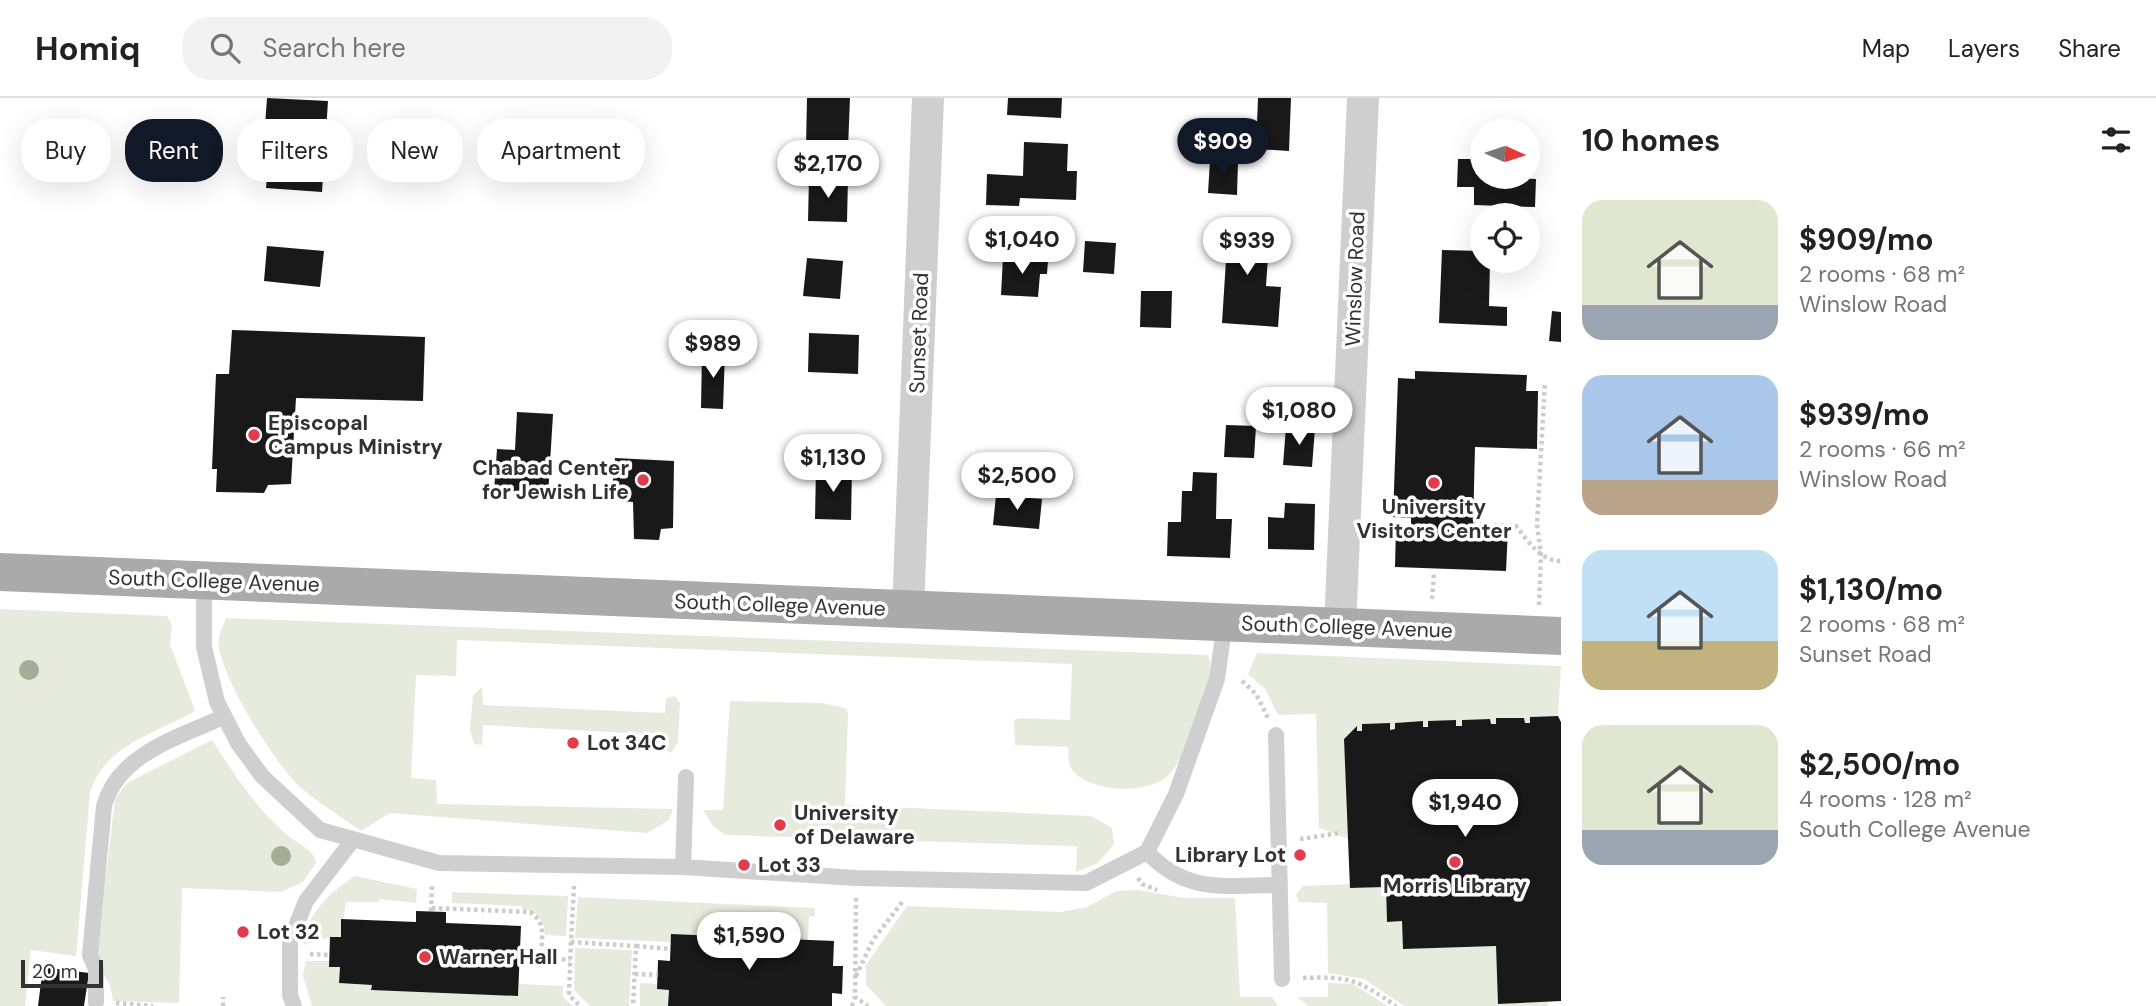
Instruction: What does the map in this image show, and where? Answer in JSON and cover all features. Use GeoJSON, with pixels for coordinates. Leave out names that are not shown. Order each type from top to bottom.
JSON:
{"type":"FeatureCollection","features":[{"type":"Feature","properties":{"kind":"main road","name":"South College Avenue"},"geometry":{"type":"LineString","coordinates":[[0,572],[1561,636]]}},
{"type":"Feature","properties":{"kind":"street","name":"Sunset Road"},"geometry":{"type":"LineString","coordinates":[[908,610],[928,98]]}},
{"type":"Feature","properties":{"kind":"street","name":"Winslow Road"},"geometry":{"type":"LineString","coordinates":[[1340,627],[1363,98]]}},
{"type":"Feature","properties":{"kind":"lane"},"geometry":{"type":"LineString","coordinates":[[204,581],[204,647],[223,717],[262,776],[320,830],[439,863],[683,867],[856,878],[1086,883],[1147,852],[1176,794],[1217,679],[1225,622]]}},
{"type":"Feature","properties":{"kind":"lane"},"geometry":{"type":"LineString","coordinates":[[96,1002],[96,969],[90,956],[104,806],[109,788],[124,768],[141,756],[223,717]]}},
{"type":"Feature","properties":{"kind":"lane"},"geometry":{"type":"LineString","coordinates":[[1276,734],[1282,979]]}},
{"type":"Feature","properties":{"kind":"lane"},"geometry":{"type":"LineString","coordinates":[[683,867],[686,777]]}},
{"type":"Feature","properties":{"kind":"lane"},"geometry":{"type":"LineString","coordinates":[[294,1006],[290,995],[290,941],[306,901],[352,841]]}},
{"type":"Feature","properties":{"kind":"lane"},"geometry":{"type":"LineString","coordinates":[[1147,852],[1181,880],[1212,885],[1280,885]]}},
{"type":"Feature","properties":{"kind":"path"},"geometry":{"type":"LineString","coordinates":[[1538,606],[1541,554],[1537,524],[1545,382]]}},
{"type":"Feature","properties":{"kind":"path"},"geometry":{"type":"LineString","coordinates":[[1473,524],[1516,526],[1541,554],[1553,561],[1561,561]]}},
{"type":"Feature","properties":{"kind":"path"},"geometry":{"type":"LineString","coordinates":[[1432,603],[1434,573]]}},
{"type":"Feature","properties":{"kind":"path"},"geometry":{"type":"LineString","coordinates":[[1242,681],[1256,694],[1276,734]]}},
{"type":"Feature","properties":{"kind":"path"},"geometry":{"type":"LineString","coordinates":[[1279,841],[1330,837],[1340,833]]}},
{"type":"Feature","properties":{"kind":"path"},"geometry":{"type":"LineString","coordinates":[[576,865],[569,995],[580,1006]]}},
{"type":"Feature","properties":{"kind":"path"},"geometry":{"type":"LineString","coordinates":[[852,1006],[855,997],[856,878]]}},
{"type":"Feature","properties":{"kind":"path"},"geometry":{"type":"LineString","coordinates":[[855,978],[873,940],[917,880]]}},
{"type":"Feature","properties":{"kind":"path"},"geometry":{"type":"LineString","coordinates":[[432,886],[431,909],[530,912],[541,924],[540,958]]}},
{"type":"Feature","properties":{"kind":"path"},"geometry":{"type":"LineString","coordinates":[[572,943],[670,949]]}},
{"type":"Feature","properties":{"kind":"path"},"geometry":{"type":"LineString","coordinates":[[634,1006],[636,946]]}},
{"type":"Feature","properties":{"kind":"path"},"geometry":{"type":"LineString","coordinates":[[520,956],[570,960]]}},
{"type":"Feature","properties":{"kind":"path"},"geometry":{"type":"LineString","coordinates":[[635,974],[658,975]]}},
{"type":"Feature","properties":{"kind":"path"},"geometry":{"type":"LineString","coordinates":[[1282,979],[1347,977],[1396,1006]]}},
{"type":"Feature","properties":{"kind":"path"},"geometry":{"type":"LineString","coordinates":[[223,997],[223,1006]]}},
{"type":"Feature","properties":{"kind":"path"},"geometry":{"type":"LineString","coordinates":[[855,997],[866,1005]]}},
{"type":"Feature","properties":{"kind":"path"},"geometry":{"type":"LineString","coordinates":[[96,1002],[153,1006]]}},
{"type":"Feature","properties":{"kind":"shaded area"},"geometry":{"type":"Polygon","coordinates":[[[0,609],[167,616],[172,625],[170,644],[195,711],[119,752],[97,777],[90,793],[76,956],[31,950],[25,1006],[0,1006],[0,609]]]}},
{"type":"Feature","properties":{"kind":"shaded area"},"geometry":{"type":"Polygon","coordinates":[[[226,618],[1208,655],[1211,670],[1190,739],[1172,771],[1156,783],[1130,789],[1102,786],[1078,776],[1070,766],[1068,747],[1015,745],[1014,720],[1070,720],[1072,664],[457,640],[456,676],[416,675],[411,778],[436,780],[437,804],[673,809],[669,820],[647,833],[390,813],[361,831],[300,787],[265,742],[241,702],[223,664],[219,640],[226,618]]]}},
{"type":"Feature","properties":{"kind":"shaded area"},"geometry":{"type":"Polygon","coordinates":[[[1257,653],[1561,666],[1558,716],[1530,717],[1530,723],[1525,723],[1524,718],[1496,718],[1496,724],[1491,724],[1490,719],[1462,720],[1462,726],[1456,726],[1456,720],[1423,727],[1422,721],[1396,723],[1395,729],[1390,730],[1390,723],[1362,724],[1362,731],[1357,731],[1356,727],[1344,739],[1349,839],[1319,828],[1316,714],[1278,715],[1265,689],[1248,674],[1257,653]]]}},
{"type":"Feature","properties":{"kind":"shaded area"},"geometry":{"type":"Polygon","coordinates":[[[482,687],[483,705],[665,713],[666,698],[675,696],[680,703],[678,742],[671,753],[664,749],[664,735],[483,725],[482,745],[474,744],[470,730],[473,695],[482,687]]]}},
{"type":"Feature","properties":{"kind":"shaded area"},"geometry":{"type":"Polygon","coordinates":[[[730,701],[822,703],[845,708],[848,712],[845,805],[1091,816],[1112,828],[1114,844],[1098,863],[1076,872],[1077,847],[1072,846],[725,835],[713,826],[703,810],[723,810],[730,701]]]}},
{"type":"Feature","properties":{"kind":"shaded area"},"geometry":{"type":"Polygon","coordinates":[[[212,740],[255,801],[275,824],[312,854],[316,863],[303,882],[281,892],[182,888],[179,1003],[113,1001],[110,985],[96,961],[115,799],[127,783],[212,740]]]}},
{"type":"Feature","properties":{"kind":"shaded area"},"geometry":{"type":"Polygon","coordinates":[[[355,876],[417,889],[416,903],[380,899],[379,902],[346,902],[341,937],[330,937],[303,945],[314,914],[336,889],[355,876]]]}},
{"type":"Feature","properties":{"kind":"shaded area"},"geometry":{"type":"Polygon","coordinates":[[[1350,884],[1351,888],[1386,887],[1387,922],[1402,921],[1403,949],[1496,946],[1499,1004],[1548,1001],[1548,1006],[1404,1006],[1364,979],[1328,973],[1327,903],[1299,902],[1296,894],[1303,886],[1350,884]]]}},
{"type":"Feature","properties":{"kind":"shaded area"},"geometry":{"type":"Polygon","coordinates":[[[1137,890],[1184,898],[1235,898],[1240,997],[1272,997],[1278,1006],[886,1006],[866,985],[866,965],[907,906],[1061,912],[1087,907],[1116,891],[1137,890]]]}},
{"type":"Feature","properties":{"kind":"shaded area"},"geometry":{"type":"Polygon","coordinates":[[[452,892],[568,896],[566,936],[545,935],[544,925],[539,917],[522,909],[522,906],[452,903],[452,892]]]}},
{"type":"Feature","properties":{"kind":"shaded area"},"geometry":{"type":"Polygon","coordinates":[[[578,897],[815,908],[815,916],[809,917],[808,940],[671,942],[575,938],[578,897]]]}},
{"type":"Feature","properties":{"kind":"shaded area"},"geometry":{"type":"Polygon","coordinates":[[[575,948],[632,950],[629,1006],[590,1006],[574,990],[575,948]]]}},
{"type":"Feature","properties":{"kind":"shaded area"},"geometry":{"type":"Polygon","coordinates":[[[306,961],[329,961],[329,967],[340,967],[339,983],[372,985],[371,989],[518,996],[519,984],[563,986],[563,997],[573,1006],[312,1006],[303,976],[306,961]]]}},
{"type":"Feature","properties":{"kind":"shaded area"},"geometry":{"type":"Polygon","coordinates":[[[640,983],[658,984],[669,990],[668,1006],[640,1006],[640,983]]]}},
{"type":"Feature","properties":{"kind":"shaded area"},"geometry":{"type":"Polygon","coordinates":[[[1328,983],[1353,984],[1388,1006],[1308,1006],[1297,997],[1328,997],[1328,983]]]}},
{"type":"Feature","properties":{"kind":"building"},"geometry":{"type":"Polygon","coordinates":[[[267,98],[328,101],[327,119],[266,119],[267,98]]]}},
{"type":"Feature","properties":{"kind":"building"},"geometry":{"type":"Polygon","coordinates":[[[807,98],[850,98],[848,148],[806,147],[807,98]]]}},
{"type":"Feature","properties":{"kind":"building"},"geometry":{"type":"Polygon","coordinates":[[[1008,98],[1062,98],[1061,118],[1007,115],[1008,98]]]}},
{"type":"Feature","properties":{"kind":"building"},"geometry":{"type":"Polygon","coordinates":[[[1258,98],[1291,98],[1289,151],[1256,149],[1258,98]]]}},
{"type":"Feature","properties":{"kind":"building"},"geometry":{"type":"Polygon","coordinates":[[[1024,142],[1068,144],[1067,171],[1077,171],[1076,200],[1020,198],[1019,206],[986,205],[987,174],[1023,176],[1024,142]]]}},
{"type":"Feature","properties":{"kind":"building"},"geometry":{"type":"Polygon","coordinates":[[[1458,159],[1470,159],[1470,187],[1457,187],[1458,159]]]}},
{"type":"Feature","properties":{"kind":"building"},"geometry":{"type":"Polygon","coordinates":[[[1210,160],[1238,162],[1237,195],[1208,193],[1210,160]]]}},
{"type":"Feature","properties":{"kind":"building"},"geometry":{"type":"Polygon","coordinates":[[[809,177],[848,178],[847,222],[808,221],[809,177]]]}},
{"type":"Feature","properties":{"kind":"building"},"geometry":{"type":"Polygon","coordinates":[[[266,182],[323,182],[322,192],[266,188],[266,182]]]}},
{"type":"Feature","properties":{"kind":"building"},"geometry":{"type":"Polygon","coordinates":[[[1474,189],[1536,189],[1535,203],[1474,203],[1474,189]]]}},
{"type":"Feature","properties":{"kind":"building"},"geometry":{"type":"Polygon","coordinates":[[[1218,225],[1270,229],[1266,286],[1281,287],[1278,327],[1222,323],[1226,260],[1216,259],[1218,225]]]}},
{"type":"Feature","properties":{"kind":"building"},"geometry":{"type":"Polygon","coordinates":[[[1085,241],[1116,243],[1114,274],[1083,272],[1085,241]]]}},
{"type":"Feature","properties":{"kind":"building"},"geometry":{"type":"Polygon","coordinates":[[[267,246],[324,251],[320,287],[264,281],[267,246]]]}},
{"type":"Feature","properties":{"kind":"building"},"geometry":{"type":"Polygon","coordinates":[[[1442,250],[1470,251],[1470,273],[1490,273],[1489,306],[1507,307],[1507,326],[1439,323],[1442,250]]]}},
{"type":"Feature","properties":{"kind":"building"},"geometry":{"type":"Polygon","coordinates":[[[1003,257],[1048,260],[1047,274],[1040,274],[1038,297],[1001,295],[1003,257]]]}},
{"type":"Feature","properties":{"kind":"building"},"geometry":{"type":"Polygon","coordinates":[[[807,258],[843,261],[840,299],[803,296],[807,258]]]}},
{"type":"Feature","properties":{"kind":"building"},"geometry":{"type":"Polygon","coordinates":[[[1141,291],[1172,291],[1171,328],[1140,327],[1141,291]]]}},
{"type":"Feature","properties":{"kind":"building"},"geometry":{"type":"Polygon","coordinates":[[[1552,311],[1561,312],[1561,342],[1549,341],[1552,311]]]}},
{"type":"Feature","properties":{"kind":"building","name":"Episcopal Campus Ministry"},"geometry":{"type":"Polygon","coordinates":[[[232,330],[425,337],[423,401],[296,398],[291,484],[268,485],[264,493],[216,492],[217,469],[212,469],[216,374],[229,374],[232,330]]]}},
{"type":"Feature","properties":{"kind":"building"},"geometry":{"type":"Polygon","coordinates":[[[809,333],[859,335],[858,374],[808,372],[809,333]]]}},
{"type":"Feature","properties":{"kind":"building"},"geometry":{"type":"Polygon","coordinates":[[[702,351],[725,351],[723,409],[701,408],[702,351]]]}},
{"type":"Feature","properties":{"kind":"building","name":"University Visitors Center"},"geometry":{"type":"Polygon","coordinates":[[[1415,371],[1527,375],[1526,391],[1538,391],[1537,449],[1475,447],[1473,528],[1508,529],[1506,571],[1395,567],[1396,526],[1411,527],[1411,518],[1393,517],[1398,378],[1415,379],[1415,371]]]}},
{"type":"Feature","properties":{"kind":"building"},"geometry":{"type":"Polygon","coordinates":[[[517,412],[553,414],[548,496],[494,492],[497,449],[515,450],[517,412]]]}},
{"type":"Feature","properties":{"kind":"building"},"geometry":{"type":"Polygon","coordinates":[[[1226,425],[1256,426],[1254,458],[1224,457],[1226,425]]]}},
{"type":"Feature","properties":{"kind":"building"},"geometry":{"type":"Polygon","coordinates":[[[1286,427],[1315,428],[1312,467],[1283,465],[1286,427]]]}},
{"type":"Feature","properties":{"kind":"building","name":"Chabad Center for Jewish Life"},"geometry":{"type":"Polygon","coordinates":[[[615,458],[674,461],[673,528],[661,529],[659,540],[634,539],[633,502],[611,500],[615,458]]]}},
{"type":"Feature","properties":{"kind":"building"},"geometry":{"type":"Polygon","coordinates":[[[816,467],[852,468],[851,520],[815,519],[816,467]]]}},
{"type":"Feature","properties":{"kind":"building"},"geometry":{"type":"Polygon","coordinates":[[[1193,472],[1217,473],[1216,519],[1232,519],[1230,558],[1167,556],[1168,522],[1181,522],[1182,491],[1192,491],[1193,472]]]}},
{"type":"Feature","properties":{"kind":"building"},"geometry":{"type":"Polygon","coordinates":[[[996,495],[1042,499],[1039,529],[993,525],[996,495]]]}},
{"type":"Feature","properties":{"kind":"building"},"geometry":{"type":"Polygon","coordinates":[[[1285,503],[1315,504],[1314,550],[1268,549],[1268,517],[1284,518],[1285,503]]]}},
{"type":"Feature","properties":{"kind":"building","name":"Morris Library"},"geometry":{"type":"Polygon","coordinates":[[[1558,716],[1561,722],[1561,1001],[1498,1004],[1496,946],[1403,949],[1402,921],[1387,922],[1386,887],[1350,888],[1344,739],[1357,726],[1357,731],[1362,731],[1362,724],[1390,723],[1390,730],[1395,729],[1395,723],[1423,721],[1423,727],[1428,727],[1428,721],[1456,720],[1456,726],[1462,726],[1462,720],[1490,719],[1491,724],[1496,724],[1496,718],[1524,718],[1525,723],[1530,723],[1530,717],[1558,716]]]}},
{"type":"Feature","properties":{"kind":"building","name":"Warner Hall"},"geometry":{"type":"Polygon","coordinates":[[[416,911],[446,912],[446,923],[521,926],[518,996],[371,990],[372,985],[339,983],[340,967],[329,967],[330,937],[341,937],[341,919],[416,922],[416,911]]]}},
{"type":"Feature","properties":{"kind":"building"},"geometry":{"type":"Polygon","coordinates":[[[671,934],[834,941],[833,966],[843,966],[842,994],[832,993],[832,1006],[668,1006],[669,990],[657,989],[658,960],[670,961],[671,934]]]}},
{"type":"Feature","properties":{"kind":"building"},"geometry":{"type":"Polygon","coordinates":[[[43,967],[89,973],[84,1006],[38,1006],[43,967]]]}},
{"type":"Feature","properties":{"kind":"place","name":"Episcopal Campus Ministry"},"geometry":{"type":"Point","coordinates":[254,435]}},
{"type":"Feature","properties":{"kind":"place","name":"Chabad Center for Jewish Life"},"geometry":{"type":"Point","coordinates":[643,480]}},
{"type":"Feature","properties":{"kind":"place","name":"University Visitors Center"},"geometry":{"type":"Point","coordinates":[1434,483]}},
{"type":"Feature","properties":{"kind":"place","name":"Lot 34C"},"geometry":{"type":"Point","coordinates":[573,743]}},
{"type":"Feature","properties":{"kind":"place","name":"University of Delaware"},"geometry":{"type":"Point","coordinates":[780,825]}},
{"type":"Feature","properties":{"kind":"place","name":"Library Lot"},"geometry":{"type":"Point","coordinates":[1300,855]}},
{"type":"Feature","properties":{"kind":"place","name":"Morris Library"},"geometry":{"type":"Point","coordinates":[1455,862]}},
{"type":"Feature","properties":{"kind":"place","name":"Lot 33"},"geometry":{"type":"Point","coordinates":[744,865]}},
{"type":"Feature","properties":{"kind":"place","name":"Lot 32"},"geometry":{"type":"Point","coordinates":[243,932]}},
{"type":"Feature","properties":{"kind":"place","name":"Warner Hall"},"geometry":{"type":"Point","coordinates":[425,957]}}]}
